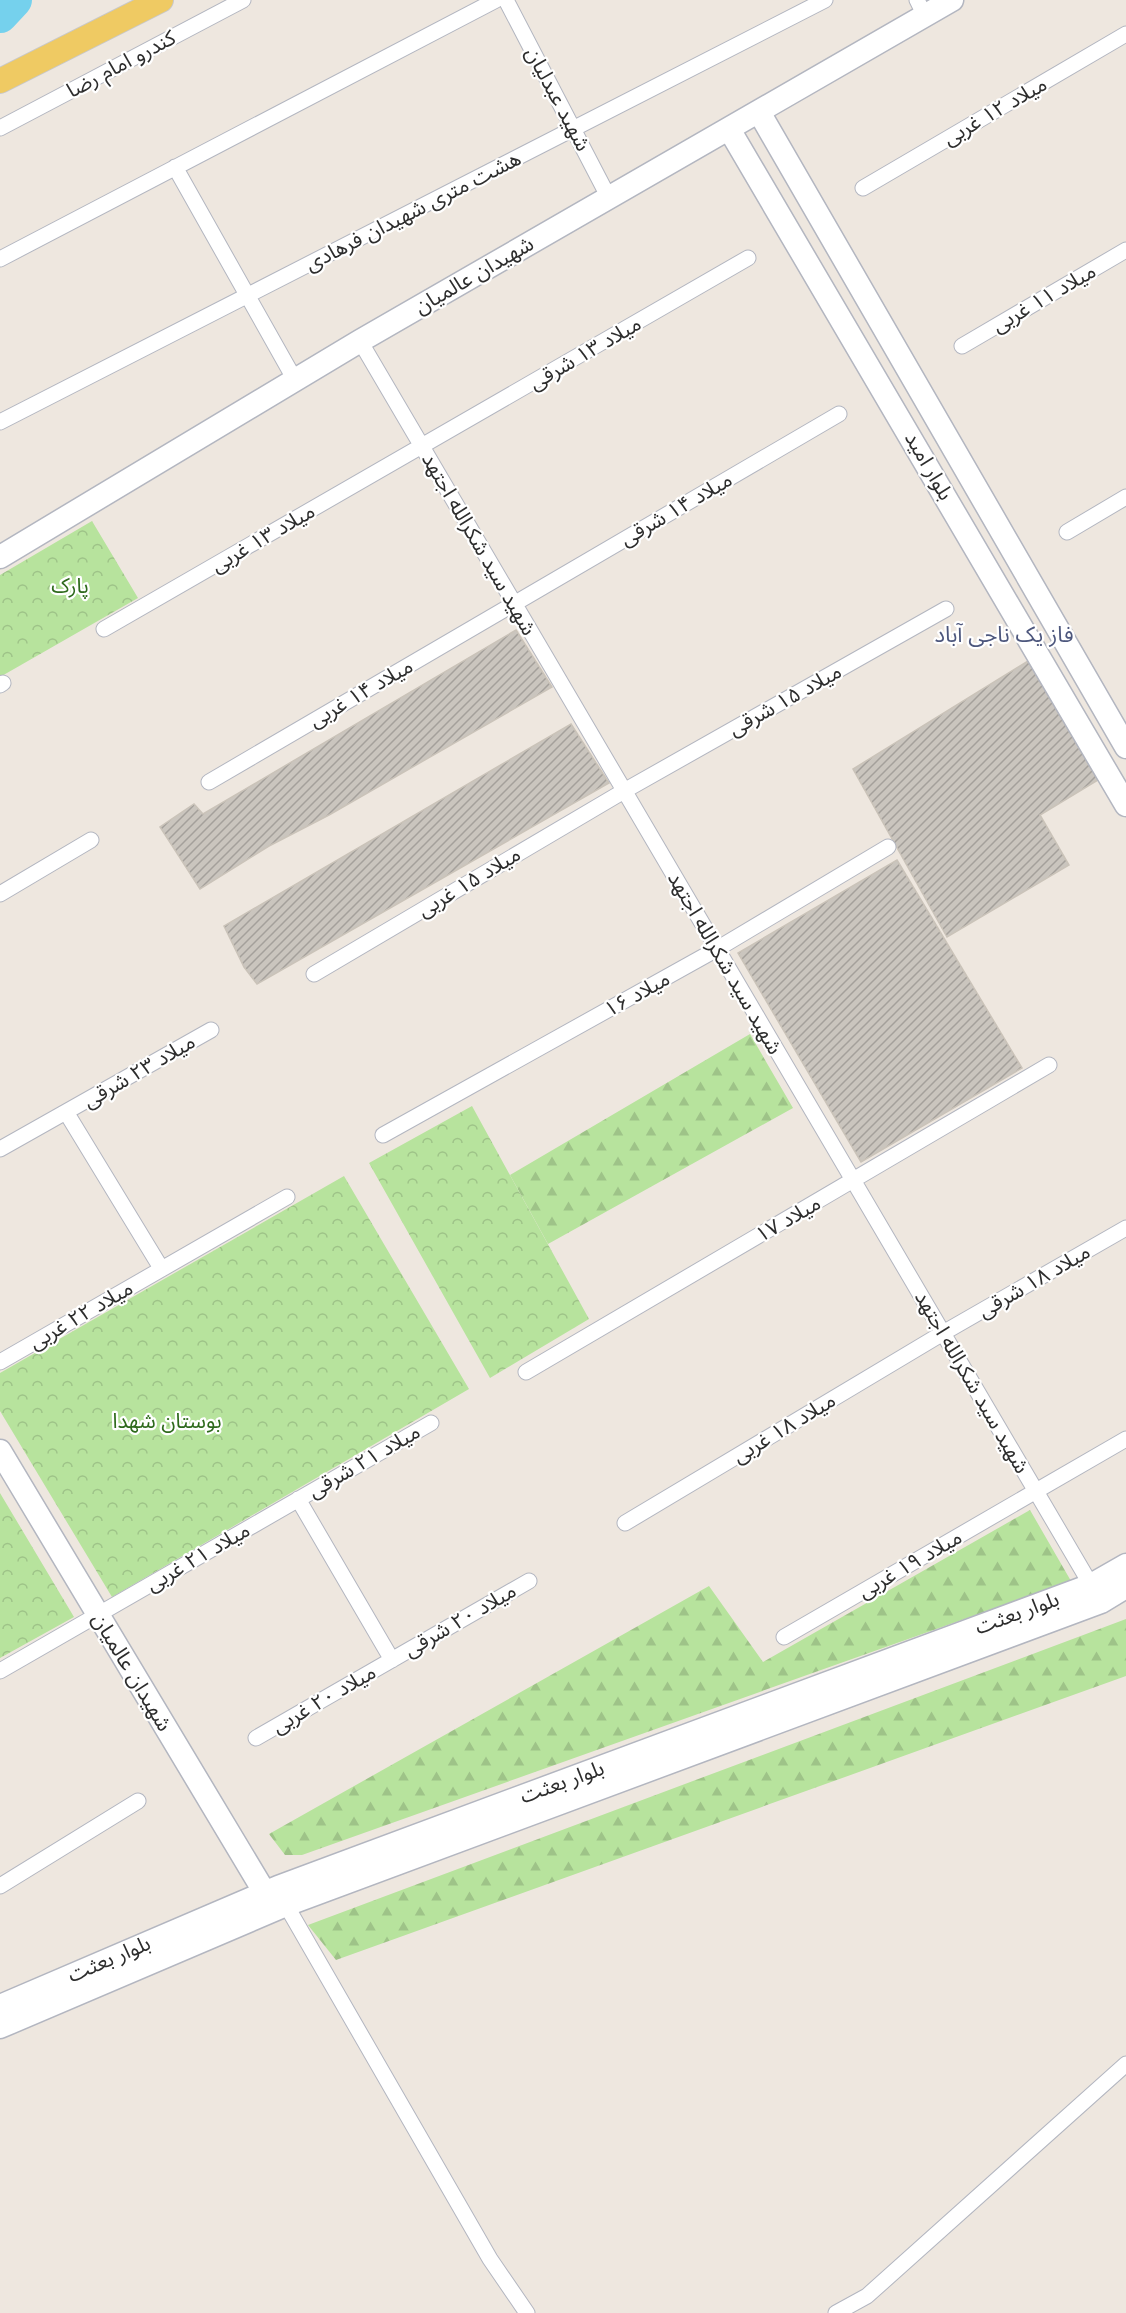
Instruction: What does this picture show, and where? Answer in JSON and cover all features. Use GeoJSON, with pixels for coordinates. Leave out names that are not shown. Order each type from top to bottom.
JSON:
{"type":"FeatureCollection","features":[{"type":"Feature","properties":{"kind":"main road"},"geometry":{"type":"LineString","coordinates":[[0,81],[161,0]]}},
{"type":"Feature","properties":{"kind":"street","name":"کندرو امام رضا"},"geometry":{"type":"LineString","coordinates":[[0,128],[243,0]]}},
{"type":"Feature","properties":{"kind":"street"},"geometry":{"type":"LineString","coordinates":[[0,259],[496,0]]}},
{"type":"Feature","properties":{"kind":"street","name":"شهید عبدلیان"},"geometry":{"type":"LineString","coordinates":[[506,0],[609,198]]}},
{"type":"Feature","properties":{"kind":"street","name":"هشت متری شهیدان فرهادی"},"geometry":{"type":"LineString","coordinates":[[0,422],[825,0]]}},
{"type":"Feature","properties":{"kind":"street","name":"شهیدان عالمیان"},"geometry":{"type":"LineString","coordinates":[[0,557],[360,341],[759,112],[921,8],[952,0]]}},
{"type":"Feature","properties":{"kind":"street","name":"میلاد ۱۲ غربی"},"geometry":{"type":"LineString","coordinates":[[863,188],[1126,34]]}},
{"type":"Feature","properties":{"kind":"street","name":"بلوار امید"},"geometry":{"type":"LineString","coordinates":[[759,112],[1126,747]]}},
{"type":"Feature","properties":{"kind":"street","name":"بلوار امید"},"geometry":{"type":"LineString","coordinates":[[729,129],[1126,803]]}},
{"type":"Feature","properties":{"kind":"street"},"geometry":{"type":"LineString","coordinates":[[175,168],[295,380]]}},
{"type":"Feature","properties":{"kind":"street","name":"میلاد ۱۱ غربی"},"geometry":{"type":"LineString","coordinates":[[962,346],[1126,250]]}},
{"type":"Feature","properties":{"kind":"street","name":"میلاد ۱۳ شرقی"},"geometry":{"type":"LineString","coordinates":[[422,447],[748,258]]}},
{"type":"Feature","properties":{"kind":"street","name":"شهید سید شکرالله اجتهد"},"geometry":{"type":"LineString","coordinates":[[360,341],[1091,1585]]}},
{"type":"Feature","properties":{"kind":"street","name":"میلاد ۱۴ شرقی"},"geometry":{"type":"LineString","coordinates":[[514,603],[839,414]]}},
{"type":"Feature","properties":{"kind":"street","name":"میلاد ۱۳ غربی"},"geometry":{"type":"LineString","coordinates":[[104,629],[422,447]]}},
{"type":"Feature","properties":{"kind":"street"},"geometry":{"type":"LineString","coordinates":[[1067,532],[1126,498]]}},
{"type":"Feature","properties":{"kind":"street","name":"میلاد ۱۴ غربی"},"geometry":{"type":"LineString","coordinates":[[209,782],[514,603]]}},
{"type":"Feature","properties":{"kind":"street","name":"میلاد ۱۵ شرقی"},"geometry":{"type":"LineString","coordinates":[[624,791],[946,609]]}},
{"type":"Feature","properties":{"kind":"street","name":"میلاد ۱۵ غربی"},"geometry":{"type":"LineString","coordinates":[[314,974],[624,791]]}},
{"type":"Feature","properties":{"kind":"street"},"geometry":{"type":"LineString","coordinates":[[0,894],[91,840]]}},
{"type":"Feature","properties":{"kind":"street","name":"میلاد ۱۶"},"geometry":{"type":"LineString","coordinates":[[383,1134],[717,949],[888,847]]}},
{"type":"Feature","properties":{"kind":"street","name":"میلاد ۲۳ شرقی"},"geometry":{"type":"LineString","coordinates":[[0,1149],[211,1030]]}},
{"type":"Feature","properties":{"kind":"street","name":"میلاد ۱۷"},"geometry":{"type":"LineString","coordinates":[[526,1372],[1049,1065]]}},
{"type":"Feature","properties":{"kind":"street"},"geometry":{"type":"LineString","coordinates":[[66,1112],[161,1268]]}},
{"type":"Feature","properties":{"kind":"street","name":"میلاد ۲۲ غربی"},"geometry":{"type":"LineString","coordinates":[[0,1362],[287,1197]]}},
{"type":"Feature","properties":{"kind":"street","name":"میلاد ۱۸ شرقی"},"geometry":{"type":"LineString","coordinates":[[943,1333],[1126,1228]]}},
{"type":"Feature","properties":{"kind":"street","name":"میلاد ۱۸ غربی"},"geometry":{"type":"LineString","coordinates":[[625,1523],[943,1333]]}},
{"type":"Feature","properties":{"kind":"street","name":"میلاد ۲۱ شرقی"},"geometry":{"type":"LineString","coordinates":[[298,1499],[430,1423]]}},
{"type":"Feature","properties":{"kind":"street","name":"میلاد ۱۹ غربی"},"geometry":{"type":"LineString","coordinates":[[784,1637],[1126,1439]]}},
{"type":"Feature","properties":{"kind":"street","name":"شهیدان عالمیان"},"geometry":{"type":"LineString","coordinates":[[0,1451],[265,1893]]}},
{"type":"Feature","properties":{"kind":"street"},"geometry":{"type":"LineString","coordinates":[[298,1499],[392,1660]]}},
{"type":"Feature","properties":{"kind":"street","name":"میلاد ۲۱ غربی"},"geometry":{"type":"LineString","coordinates":[[0,1671],[298,1499]]}},
{"type":"Feature","properties":{"kind":"street","name":"بلوار بعثت"},"geometry":{"type":"LineString","coordinates":[[0,2006],[265,1893],[1091,1585],[1126,1565]]}},
{"type":"Feature","properties":{"kind":"street","name":"میلاد ۲۰ شرقی"},"geometry":{"type":"LineString","coordinates":[[392,1660],[529,1581]]}},
{"type":"Feature","properties":{"kind":"street","name":"بلوار بعثت"},"geometry":{"type":"LineString","coordinates":[[0,2027],[286,1905],[1101,1602],[1126,1587]]}},
{"type":"Feature","properties":{"kind":"street","name":"میلاد ۲۰ غربی"},"geometry":{"type":"LineString","coordinates":[[256,1738],[392,1660]]}},
{"type":"Feature","properties":{"kind":"street"},"geometry":{"type":"LineString","coordinates":[[0,1886],[138,1801]]}},
{"type":"Feature","properties":{"kind":"street"},"geometry":{"type":"LineString","coordinates":[[286,1905],[490,2259],[527,2313]]}},
{"type":"Feature","properties":{"kind":"street"},"geometry":{"type":"LineString","coordinates":[[836,2313],[867,2296],[1126,2064]]}},
{"type":"Feature","properties":{"kind":"green space","name":"پارک"},"geometry":{"type":"Polygon","coordinates":[[[92,521],[138,598],[0,677],[0,575],[92,521]]]}},
{"type":"Feature","properties":{"kind":"green space"},"geometry":{"type":"Polygon","coordinates":[[[750,1034],[793,1108],[548,1244],[510,1175],[750,1034]]]}},
{"type":"Feature","properties":{"kind":"green space"},"geometry":{"type":"Polygon","coordinates":[[[472,1106],[589,1319],[490,1378],[369,1163],[472,1106]]]}},
{"type":"Feature","properties":{"kind":"green space","name":"بوستان شهدا"},"geometry":{"type":"Polygon","coordinates":[[[344,1176],[469,1389],[112,1597],[0,1411],[0,1373],[344,1176]]]}},
{"type":"Feature","properties":{"kind":"green space"},"geometry":{"type":"Polygon","coordinates":[[[0,1493],[74,1617],[0,1658],[0,1493]]]}},
{"type":"Feature","properties":{"kind":"green space"},"geometry":{"type":"Polygon","coordinates":[[[1030,1510],[1071,1581],[302,1855],[285,1855],[269,1834],[709,1586],[763,1662],[1030,1510]]]}},
{"type":"Feature","properties":{"kind":"green space"},"geometry":{"type":"Polygon","coordinates":[[[1126,1619],[1126,1676],[336,1960],[308,1925],[1126,1619]]]}},
{"type":"Feature","properties":{"kind":"building"},"geometry":{"type":"Polygon","coordinates":[[[516,630],[552,687],[329,815],[269,846],[200,889],[160,827],[194,804],[203,814],[516,630]]]}},
{"type":"Feature","properties":{"kind":"building"},"geometry":{"type":"Polygon","coordinates":[[[1028,661],[1098,780],[1040,815],[1069,865],[947,937],[853,769],[1028,661]]]}},
{"type":"Feature","properties":{"kind":"building"},"geometry":{"type":"Polygon","coordinates":[[[571,724],[609,783],[257,984],[244,967],[224,926],[571,724]]]}},
{"type":"Feature","properties":{"kind":"building"},"geometry":{"type":"Polygon","coordinates":[[[897,860],[1022,1068],[861,1162],[738,953],[897,860]]]}},
{"type":"Feature","properties":{"kind":"waterway"},"geometry":{"type":"LineString","coordinates":[[0,15],[14,0]]}},
{"type":"Feature","properties":{"kind":"district","name":"فاز یک ناجی آباد"},"geometry":{"type":"Point","coordinates":[1004,634]}}]}
